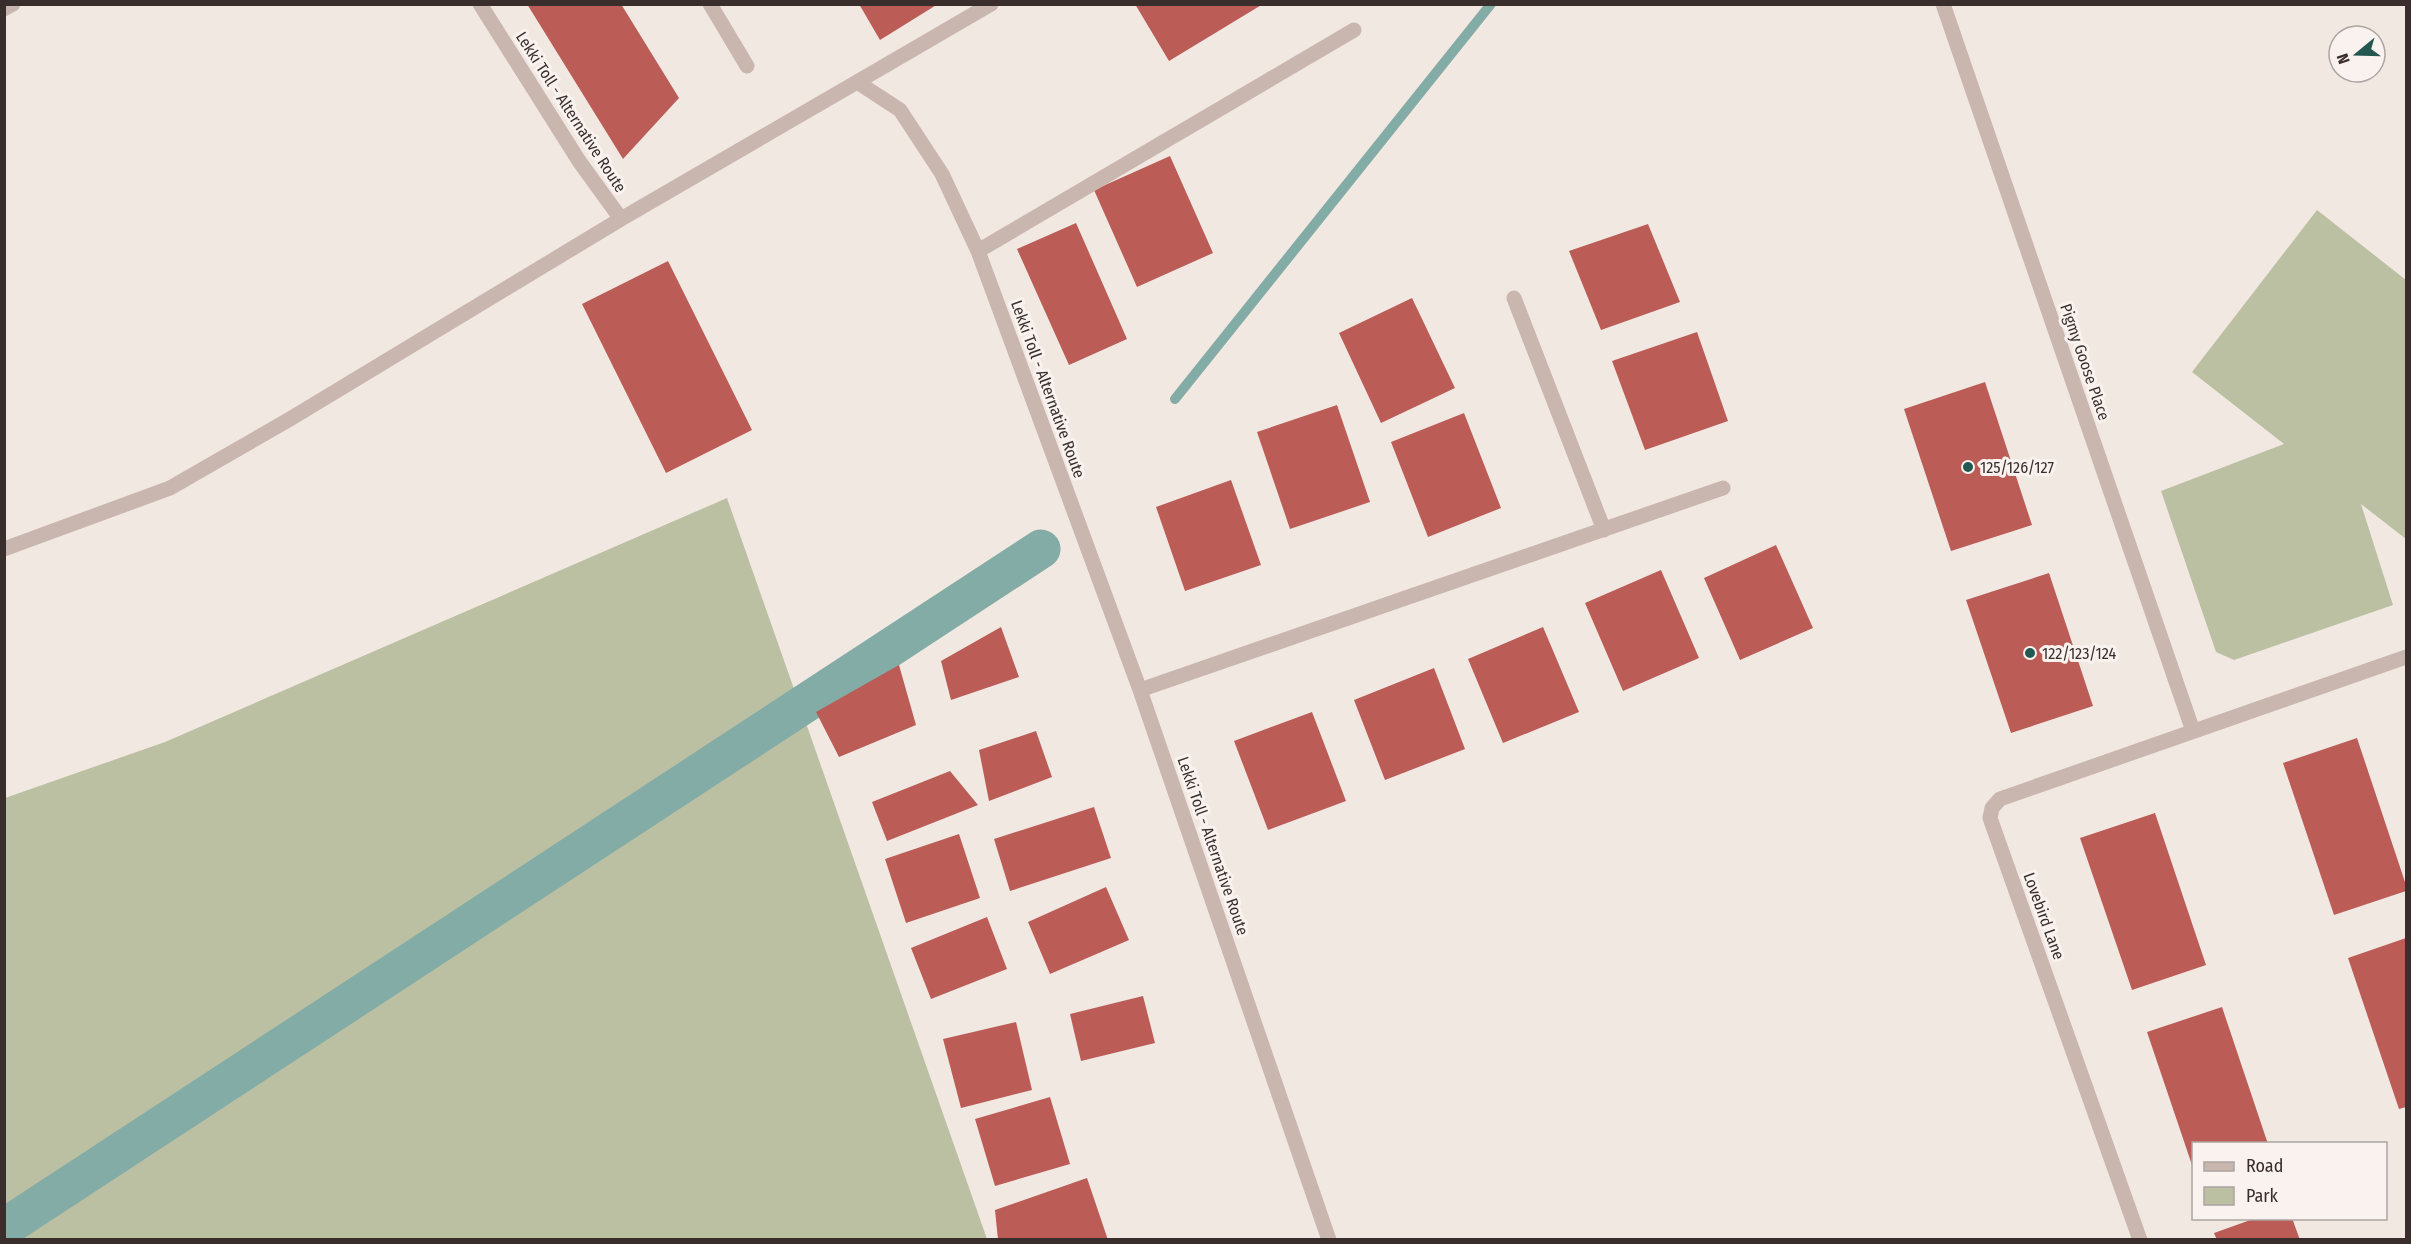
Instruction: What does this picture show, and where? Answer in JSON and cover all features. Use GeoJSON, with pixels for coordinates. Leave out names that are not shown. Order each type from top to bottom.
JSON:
{"type":"FeatureCollection","features":[{"type":"Feature","properties":{"kind":"street"},"geometry":{"type":"LineString","coordinates":[[4,9],[13,4]]}},
{"type":"Feature","properties":{"kind":"street","name":"Lekki Toll - Alternative Route"},"geometry":{"type":"LineString","coordinates":[[480,4],[579,161],[621,219],[857,82],[900,110],[942,174],[978,251],[1140,690],[1329,1239]]}},
{"type":"Feature","properties":{"kind":"street"},"geometry":{"type":"LineString","coordinates":[[710,4],[747,66]]}},
{"type":"Feature","properties":{"kind":"street"},"geometry":{"type":"LineString","coordinates":[[857,82],[991,4]]}},
{"type":"Feature","properties":{"kind":"street","name":"Pigmy Goose Place"},"geometry":{"type":"LineString","coordinates":[[1942,4],[2193,732]]}},
{"type":"Feature","properties":{"kind":"street"},"geometry":{"type":"LineString","coordinates":[[978,251],[1354,30]]}},
{"type":"Feature","properties":{"kind":"street"},"geometry":{"type":"LineString","coordinates":[[4,549],[170,488],[290,419],[621,219]]}},
{"type":"Feature","properties":{"kind":"street"},"geometry":{"type":"LineString","coordinates":[[1514,298],[1604,530]]}},
{"type":"Feature","properties":{"kind":"street"},"geometry":{"type":"LineString","coordinates":[[1140,690],[1723,488]]}},
{"type":"Feature","properties":{"kind":"street","name":"Lovebird Lane"},"geometry":{"type":"LineString","coordinates":[[2140,1239],[1990,818],[1992,808],[2000,799],[2406,657]]}},
{"type":"Feature","properties":{"kind":"green space"},"geometry":{"type":"Polygon","coordinates":[[[2317,210],[2406,280],[2406,539],[2361,504],[2393,605],[2234,660],[2216,652],[2161,491],[2284,444],[2192,372],[2317,210]]]}},
{"type":"Feature","properties":{"kind":"green space"},"geometry":{"type":"Polygon","coordinates":[[[727,498],[987,1239],[5,1239],[5,798],[165,742],[727,498]]]}},
{"type":"Feature","properties":{"kind":"building"},"geometry":{"type":"Polygon","coordinates":[[[527,4],[621,4],[679,98],[623,159],[527,4]]]}},
{"type":"Feature","properties":{"kind":"building"},"geometry":{"type":"Polygon","coordinates":[[[859,4],[938,4],[880,40],[859,4]]]}},
{"type":"Feature","properties":{"kind":"building"},"geometry":{"type":"Polygon","coordinates":[[[1135,4],[1263,4],[1169,61],[1135,4]]]}},
{"type":"Feature","properties":{"kind":"building"},"geometry":{"type":"Polygon","coordinates":[[[1170,156],[1213,253],[1137,287],[1094,190],[1170,156]]]}},
{"type":"Feature","properties":{"kind":"building"},"geometry":{"type":"Polygon","coordinates":[[[1076,223],[1127,339],[1069,365],[1017,249],[1076,223]]]}},
{"type":"Feature","properties":{"kind":"building"},"geometry":{"type":"Polygon","coordinates":[[[1648,224],[1680,302],[1601,330],[1569,251],[1648,224]]]}},
{"type":"Feature","properties":{"kind":"building"},"geometry":{"type":"Polygon","coordinates":[[[668,261],[752,430],[666,473],[582,304],[668,261]]]}},
{"type":"Feature","properties":{"kind":"building"},"geometry":{"type":"Polygon","coordinates":[[[1412,298],[1455,388],[1381,423],[1339,333],[1412,298]]]}},
{"type":"Feature","properties":{"kind":"building"},"geometry":{"type":"Polygon","coordinates":[[[1697,332],[1728,421],[1645,450],[1612,361],[1697,332]]]}},
{"type":"Feature","properties":{"kind":"building","name":"125/126/127"},"geometry":{"type":"Polygon","coordinates":[[[1985,382],[2032,525],[1951,551],[1904,409],[1985,382]]]}},
{"type":"Feature","properties":{"kind":"building"},"geometry":{"type":"Polygon","coordinates":[[[1337,405],[1370,502],[1290,529],[1257,432],[1337,405]]]}},
{"type":"Feature","properties":{"kind":"building"},"geometry":{"type":"Polygon","coordinates":[[[1464,413],[1501,508],[1428,537],[1391,442],[1464,413]]]}},
{"type":"Feature","properties":{"kind":"building"},"geometry":{"type":"Polygon","coordinates":[[[1231,480],[1261,565],[1185,591],[1156,507],[1231,480]]]}},
{"type":"Feature","properties":{"kind":"building"},"geometry":{"type":"Polygon","coordinates":[[[1776,545],[1813,628],[1740,660],[1704,578],[1776,545]]]}},
{"type":"Feature","properties":{"kind":"building"},"geometry":{"type":"Polygon","coordinates":[[[1661,570],[1699,658],[1623,691],[1585,603],[1661,570]]]}},
{"type":"Feature","properties":{"kind":"building","name":"122/123/124"},"geometry":{"type":"Polygon","coordinates":[[[2049,573],[2093,706],[2011,733],[1966,600],[2049,573]]]}},
{"type":"Feature","properties":{"kind":"building"},"geometry":{"type":"Polygon","coordinates":[[[1001,627],[1019,677],[951,700],[941,661],[1001,627]]]}},
{"type":"Feature","properties":{"kind":"building"},"geometry":{"type":"Polygon","coordinates":[[[1543,627],[1579,712],[1503,743],[1468,659],[1543,627]]]}},
{"type":"Feature","properties":{"kind":"building"},"geometry":{"type":"Polygon","coordinates":[[[899,665],[916,725],[839,757],[816,712],[899,665]]]}},
{"type":"Feature","properties":{"kind":"building"},"geometry":{"type":"Polygon","coordinates":[[[1434,668],[1465,749],[1385,780],[1354,700],[1434,668]]]}},
{"type":"Feature","properties":{"kind":"building"},"geometry":{"type":"Polygon","coordinates":[[[1312,712],[1346,801],[1268,830],[1234,741],[1312,712]]]}},
{"type":"Feature","properties":{"kind":"building"},"geometry":{"type":"Polygon","coordinates":[[[1036,731],[1052,777],[989,801],[979,750],[1036,731]]]}},
{"type":"Feature","properties":{"kind":"building"},"geometry":{"type":"Polygon","coordinates":[[[2357,738],[2406,885],[2406,891],[2334,915],[2283,763],[2357,738]]]}},
{"type":"Feature","properties":{"kind":"building"},"geometry":{"type":"Polygon","coordinates":[[[950,771],[978,805],[887,841],[872,802],[950,771]]]}},
{"type":"Feature","properties":{"kind":"building"},"geometry":{"type":"Polygon","coordinates":[[[1094,807],[1111,858],[1010,891],[994,839],[1094,807]]]}},
{"type":"Feature","properties":{"kind":"building"},"geometry":{"type":"Polygon","coordinates":[[[2155,813],[2206,965],[2132,990],[2080,838],[2155,813]]]}},
{"type":"Feature","properties":{"kind":"building"},"geometry":{"type":"Polygon","coordinates":[[[959,834],[980,898],[906,923],[885,859],[959,834]]]}},
{"type":"Feature","properties":{"kind":"building"},"geometry":{"type":"Polygon","coordinates":[[[1106,887],[1129,940],[1050,974],[1028,922],[1106,887]]]}},
{"type":"Feature","properties":{"kind":"building"},"geometry":{"type":"Polygon","coordinates":[[[987,917],[1007,969],[931,999],[911,948],[987,917]]]}},
{"type":"Feature","properties":{"kind":"building"},"geometry":{"type":"Polygon","coordinates":[[[2406,938],[2406,1107],[2399,1109],[2348,958],[2406,938]]]}},
{"type":"Feature","properties":{"kind":"building"},"geometry":{"type":"Polygon","coordinates":[[[1143,996],[1155,1043],[1081,1061],[1070,1014],[1143,996]]]}},
{"type":"Feature","properties":{"kind":"building"},"geometry":{"type":"Polygon","coordinates":[[[2222,1007],[2267,1142],[2192,1142],[2192,1165],[2147,1032],[2222,1007]]]}},
{"type":"Feature","properties":{"kind":"building"},"geometry":{"type":"Polygon","coordinates":[[[1016,1022],[1032,1090],[961,1108],[943,1039],[1016,1022]]]}},
{"type":"Feature","properties":{"kind":"building"},"geometry":{"type":"Polygon","coordinates":[[[1050,1097],[1070,1164],[995,1186],[975,1119],[1050,1097]]]}},
{"type":"Feature","properties":{"kind":"building"},"geometry":{"type":"Polygon","coordinates":[[[1087,1178],[1108,1240],[998,1240],[995,1210],[1087,1178]]]}},
{"type":"Feature","properties":{"kind":"building"},"geometry":{"type":"Polygon","coordinates":[[[2250,1220],[2293,1220],[2300,1240],[2217,1240],[2214,1233],[2250,1220]]]}},
{"type":"Feature","properties":{"kind":"waterway"},"geometry":{"type":"LineString","coordinates":[[1175,399],[1491,4]]}},
{"type":"Feature","properties":{"kind":"waterway"},"geometry":{"type":"LineString","coordinates":[[4,1228],[1041,549]]}},
{"type":"Feature","properties":{"kind":"place","name":"125/126/127"},"geometry":{"type":"Point","coordinates":[1968,467]}},
{"type":"Feature","properties":{"kind":"place","name":"122/123/124"},"geometry":{"type":"Point","coordinates":[2030,653]}}]}
